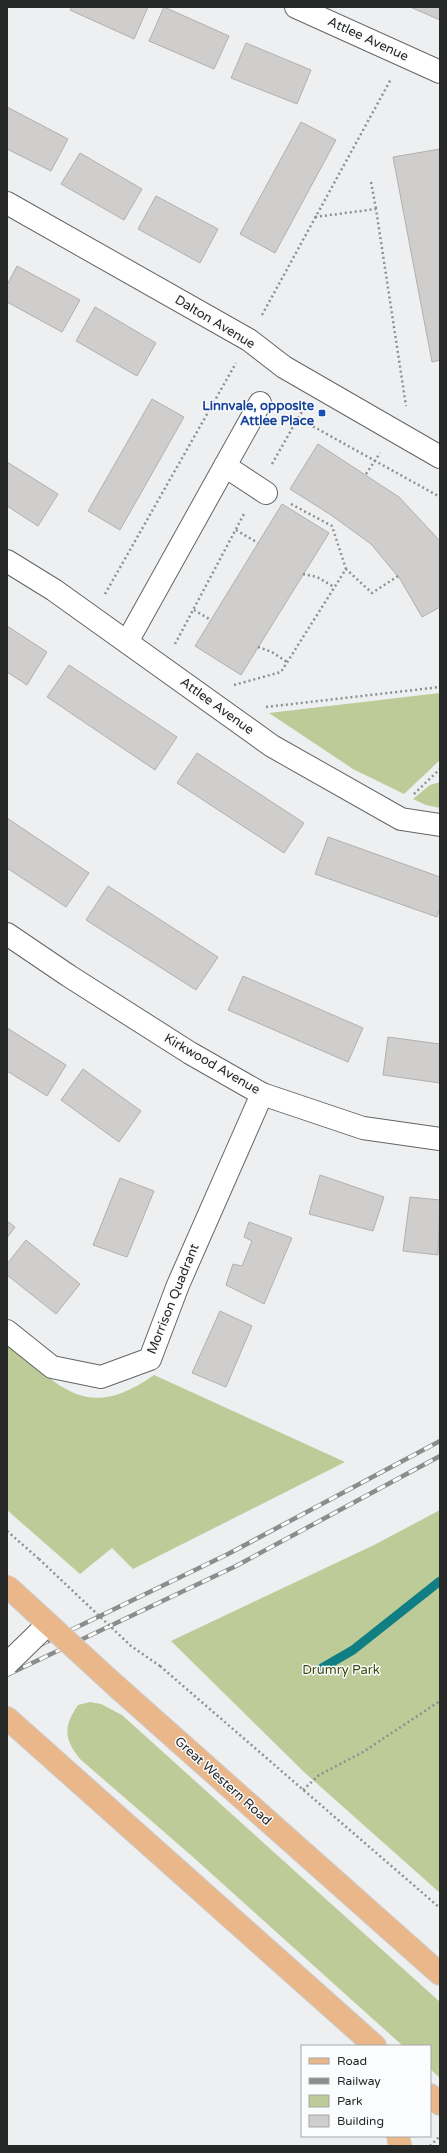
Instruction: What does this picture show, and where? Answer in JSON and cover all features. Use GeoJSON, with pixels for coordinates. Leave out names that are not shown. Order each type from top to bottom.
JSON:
{"type":"FeatureCollection","features":[{"type":"Feature","properties":{"kind":"main road","name":"Great Western Road"},"geometry":{"type":"LineString","coordinates":[[7,1586],[116,1686],[440,1974]]}},
{"type":"Feature","properties":{"kind":"main road"},"geometry":{"type":"LineString","coordinates":[[7,1718],[373,2045]]}},
{"type":"Feature","properties":{"kind":"main road"},"geometry":{"type":"LineString","coordinates":[[431,2096],[440,2104]]}},
{"type":"Feature","properties":{"kind":"street","name":"Attlee Avenue"},"geometry":{"type":"LineString","coordinates":[[296,7],[440,72]]}},
{"type":"Feature","properties":{"kind":"street","name":"Dalton Avenue"},"geometry":{"type":"LineString","coordinates":[[7,203],[249,340],[284,367],[440,457]]}},
{"type":"Feature","properties":{"kind":"street"},"geometry":{"type":"LineString","coordinates":[[127,642],[260,403]]}},
{"type":"Feature","properties":{"kind":"street"},"geometry":{"type":"LineString","coordinates":[[224,466],[266,493]]}},
{"type":"Feature","properties":{"kind":"street","name":"Attlee Avenue"},"geometry":{"type":"LineString","coordinates":[[7,561],[54,590],[272,746],[401,819],[440,825]]}},
{"type":"Feature","properties":{"kind":"street","name":"Kirkwood Avenue"},"geometry":{"type":"LineString","coordinates":[[7,934],[69,976],[190,1053],[262,1094],[363,1128],[440,1139]]}},
{"type":"Feature","properties":{"kind":"street","name":"Morrison Quadrant"},"geometry":{"type":"LineString","coordinates":[[7,1331],[52,1367],[101,1378],[150,1359],[178,1285],[262,1094]]}},
{"type":"Feature","properties":{"kind":"street"},"geometry":{"type":"LineString","coordinates":[[7,1664],[48,1624]]}},
{"type":"Feature","properties":{"kind":"path"},"geometry":{"type":"LineString","coordinates":[[371,182],[412,440]]}},
{"type":"Feature","properties":{"kind":"path"},"geometry":{"type":"LineString","coordinates":[[315,217],[376,209]]}},
{"type":"Feature","properties":{"kind":"path"},"geometry":{"type":"LineString","coordinates":[[290,503],[332,526],[346,569],[372,593],[398,576]]}},
{"type":"Feature","properties":{"kind":"path"},"geometry":{"type":"LineString","coordinates":[[236,530],[258,543]]}},
{"type":"Feature","properties":{"kind":"path"},"geometry":{"type":"LineString","coordinates":[[346,569],[281,672],[229,687],[220,709],[277,705],[440,687]]}},
{"type":"Feature","properties":{"kind":"path"},"geometry":{"type":"LineString","coordinates":[[303,574],[317,577],[334,587]]}},
{"type":"Feature","properties":{"kind":"path"},"geometry":{"type":"LineString","coordinates":[[194,610],[211,620]]}},
{"type":"Feature","properties":{"kind":"path"},"geometry":{"type":"LineString","coordinates":[[258,647],[272,652],[287,662]]}},
{"type":"Feature","properties":{"kind":"path"},"geometry":{"type":"LineString","coordinates":[[7,1531],[39,1559],[131,1646],[160,1666],[440,1908]]}},
{"type":"Feature","properties":{"kind":"path"},"geometry":{"type":"LineString","coordinates":[[303,1790],[319,1775],[363,1752],[440,1701]]}},
{"type":"Feature","properties":{"kind":"path"},"geometry":{"type":"LineString","coordinates":[[430,2146],[440,2136]]}},
{"type":"Feature","properties":{"kind":"green space"},"geometry":{"type":"Polygon","coordinates":[[[440,693],[440,760],[404,794],[353,769],[269,713],[440,693]]]}},
{"type":"Feature","properties":{"kind":"green space"},"geometry":{"type":"Polygon","coordinates":[[[440,782],[440,808],[426,805],[413,799],[430,785],[440,782]]]}},
{"type":"Feature","properties":{"kind":"green space"},"geometry":{"type":"Polygon","coordinates":[[[7,1344],[44,1374],[76,1394],[92,1398],[110,1396],[130,1389],[154,1375],[345,1462],[133,1569],[112,1548],[80,1574],[7,1510],[7,1344]]]}},
{"type":"Feature","properties":{"kind":"green space","name":"Drumry Park"},"geometry":{"type":"Polygon","coordinates":[[[440,1510],[440,1893],[304,1772],[171,1641],[374,1545],[440,1510]]]}},
{"type":"Feature","properties":{"kind":"green space"},"geometry":{"type":"Polygon","coordinates":[[[90,1702],[101,1704],[122,1715],[440,2002],[440,2078],[431,2070],[431,2045],[402,2045],[193,1857],[80,1759],[68,1739],[67,1733],[70,1720],[78,1705],[90,1702]]]}},
{"type":"Feature","properties":{"kind":"building"},"geometry":{"type":"Polygon","coordinates":[[[72,7],[148,7],[134,39],[70,10],[72,7]]]}},
{"type":"Feature","properties":{"kind":"building"},"geometry":{"type":"Polygon","coordinates":[[[164,7],[229,36],[214,69],[149,41],[164,7]]]}},
{"type":"Feature","properties":{"kind":"building"},"geometry":{"type":"Polygon","coordinates":[[[410,7],[440,7],[440,20],[410,7]]]}},
{"type":"Feature","properties":{"kind":"building"},"geometry":{"type":"Polygon","coordinates":[[[246,43],[311,70],[297,104],[231,78],[246,43]]]}},
{"type":"Feature","properties":{"kind":"building"},"geometry":{"type":"Polygon","coordinates":[[[7,107],[68,139],[51,171],[7,149],[7,107]]]}},
{"type":"Feature","properties":{"kind":"building"},"geometry":{"type":"Polygon","coordinates":[[[301,122],[336,140],[275,253],[240,234],[301,122]]]}},
{"type":"Feature","properties":{"kind":"building"},"geometry":{"type":"Polygon","coordinates":[[[440,149],[440,360],[432,362],[393,157],[440,149]]]}},
{"type":"Feature","properties":{"kind":"building"},"geometry":{"type":"Polygon","coordinates":[[[80,153],[142,189],[124,220],[61,184],[80,153]]]}},
{"type":"Feature","properties":{"kind":"building"},"geometry":{"type":"Polygon","coordinates":[[[156,196],[218,229],[200,263],[138,229],[156,196]]]}},
{"type":"Feature","properties":{"kind":"building"},"geometry":{"type":"Polygon","coordinates":[[[17,266],[80,300],[62,332],[7,302],[7,285],[17,266]]]}},
{"type":"Feature","properties":{"kind":"building"},"geometry":{"type":"Polygon","coordinates":[[[95,307],[156,343],[137,376],[76,341],[95,307]]]}},
{"type":"Feature","properties":{"kind":"building"},"geometry":{"type":"Polygon","coordinates":[[[152,399],[184,417],[120,530],[88,511],[152,399]]]}},
{"type":"Feature","properties":{"kind":"building"},"geometry":{"type":"Polygon","coordinates":[[[318,444],[399,497],[440,541],[440,607],[422,617],[400,579],[371,544],[331,515],[290,489],[318,444]]]}},
{"type":"Feature","properties":{"kind":"building"},"geometry":{"type":"Polygon","coordinates":[[[7,462],[58,494],[38,526],[7,506],[7,462]]]}},
{"type":"Feature","properties":{"kind":"building"},"geometry":{"type":"Polygon","coordinates":[[[282,504],[329,533],[241,675],[195,646],[282,504]]]}},
{"type":"Feature","properties":{"kind":"building"},"geometry":{"type":"Polygon","coordinates":[[[7,626],[47,652],[27,685],[7,672],[7,626]]]}},
{"type":"Feature","properties":{"kind":"building"},"geometry":{"type":"Polygon","coordinates":[[[69,665],[177,737],[155,770],[47,697],[69,665]]]}},
{"type":"Feature","properties":{"kind":"building"},"geometry":{"type":"Polygon","coordinates":[[[197,753],[304,823],[284,853],[177,783],[197,753]]]}},
{"type":"Feature","properties":{"kind":"building"},"geometry":{"type":"Polygon","coordinates":[[[7,818],[89,873],[66,907],[7,868],[7,818]]]}},
{"type":"Feature","properties":{"kind":"building"},"geometry":{"type":"Polygon","coordinates":[[[328,837],[440,877],[440,907],[437,917],[315,874],[328,837]]]}},
{"type":"Feature","properties":{"kind":"building"},"geometry":{"type":"Polygon","coordinates":[[[108,886],[218,957],[196,990],[86,920],[108,886]]]}},
{"type":"Feature","properties":{"kind":"building"},"geometry":{"type":"Polygon","coordinates":[[[243,976],[363,1028],[348,1062],[228,1010],[243,976]]]}},
{"type":"Feature","properties":{"kind":"building"},"geometry":{"type":"Polygon","coordinates":[[[7,1028],[66,1065],[47,1096],[7,1071],[7,1028]]]}},
{"type":"Feature","properties":{"kind":"building"},"geometry":{"type":"Polygon","coordinates":[[[388,1037],[440,1044],[440,1083],[383,1075],[388,1037]]]}},
{"type":"Feature","properties":{"kind":"building"},"geometry":{"type":"Polygon","coordinates":[[[83,1069],[141,1111],[119,1142],[61,1100],[83,1069]]]}},
{"type":"Feature","properties":{"kind":"building"},"geometry":{"type":"Polygon","coordinates":[[[320,1175],[384,1197],[373,1231],[309,1214],[320,1175]]]}},
{"type":"Feature","properties":{"kind":"building"},"geometry":{"type":"Polygon","coordinates":[[[120,1178],[154,1191],[127,1257],[93,1245],[120,1178]]]}},
{"type":"Feature","properties":{"kind":"building"},"geometry":{"type":"Polygon","coordinates":[[[410,1197],[440,1200],[438,1255],[403,1251],[410,1197]]]}},
{"type":"Feature","properties":{"kind":"building"},"geometry":{"type":"Polygon","coordinates":[[[7,1221],[15,1227],[7,1238],[7,1221]]]}},
{"type":"Feature","properties":{"kind":"building"},"geometry":{"type":"Polygon","coordinates":[[[249,1222],[292,1238],[264,1304],[226,1285],[233,1264],[242,1266],[252,1241],[244,1237],[249,1222]]]}},
{"type":"Feature","properties":{"kind":"building"},"geometry":{"type":"Polygon","coordinates":[[[26,1240],[80,1284],[56,1314],[7,1275],[7,1264],[26,1240]]]}},
{"type":"Feature","properties":{"kind":"building"},"geometry":{"type":"Polygon","coordinates":[[[220,1311],[252,1326],[226,1387],[192,1373],[220,1311]]]}},
{"type":"Feature","properties":{"kind":"waterway"},"geometry":{"type":"LineString","coordinates":[[322,1668],[353,1650],[440,1581]]}},
{"type":"Feature","properties":{"kind":"railway"},"geometry":{"type":"LineString","coordinates":[[7,1661],[228,1554],[440,1441]]}},
{"type":"Feature","properties":{"kind":"railway"},"geometry":{"type":"LineString","coordinates":[[7,1675],[236,1566],[440,1456]]}},
{"type":"Feature","properties":{"kind":"place","name":"Linnvale, opposite Attlee Place"},"geometry":{"type":"Point","coordinates":[322,413]}}]}
